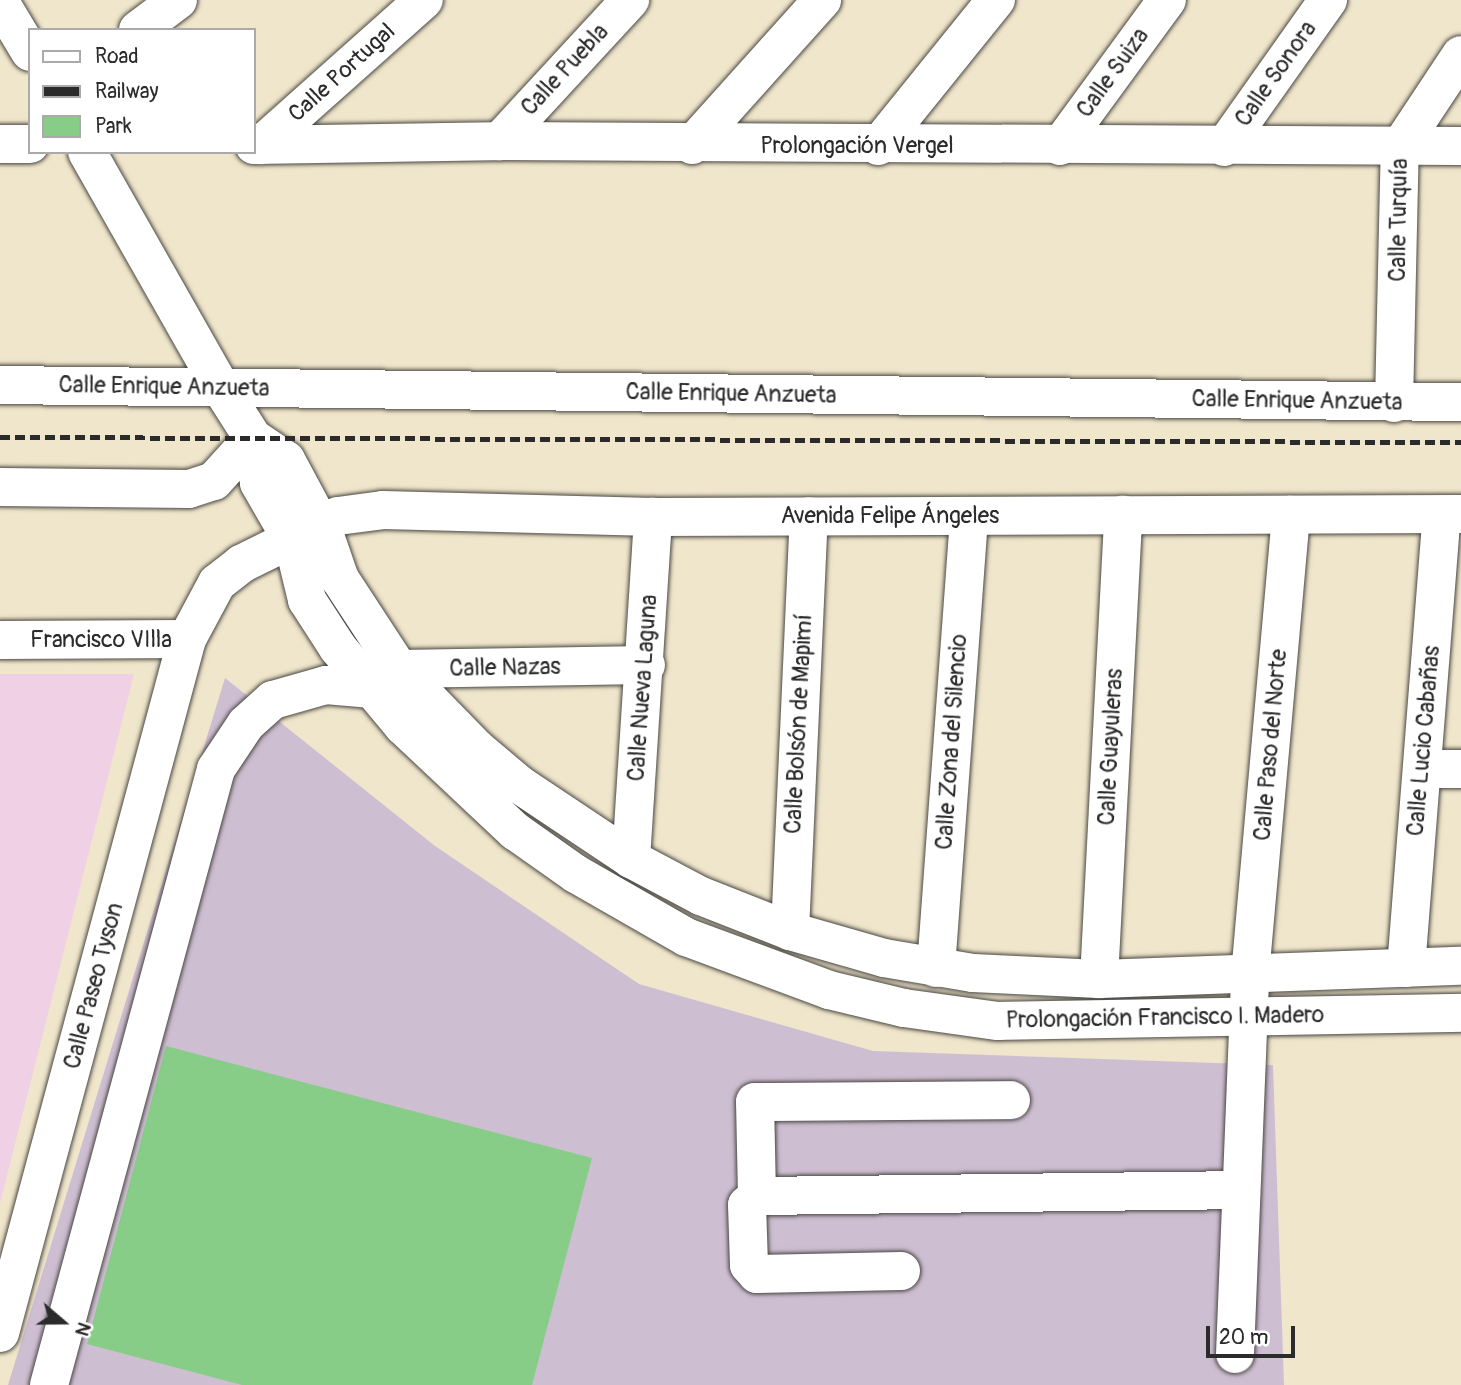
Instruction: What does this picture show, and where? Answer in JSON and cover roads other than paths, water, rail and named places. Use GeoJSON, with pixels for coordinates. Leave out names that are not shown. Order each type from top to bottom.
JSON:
{"type":"FeatureCollection","features":[{"type":"Feature","properties":{"kind":"street"},"geometry":{"type":"LineString","coordinates":[[141,28],[178,0]]}},
{"type":"Feature","properties":{"kind":"street","name":"Calle Portugal"},"geometry":{"type":"LineString","coordinates":[[257,145],[424,0]]}},
{"type":"Feature","properties":{"kind":"street","name":"Calle Puebla"},"geometry":{"type":"LineString","coordinates":[[500,141],[630,0]]}},
{"type":"Feature","properties":{"kind":"street"},"geometry":{"type":"LineString","coordinates":[[692,145],[822,0]]}},
{"type":"Feature","properties":{"kind":"street"},"geometry":{"type":"LineString","coordinates":[[878,146],[996,0]]}},
{"type":"Feature","properties":{"kind":"street","name":"Calle Suiza"},"geometry":{"type":"LineString","coordinates":[[1060,146],[1167,0]]}},
{"type":"Feature","properties":{"kind":"street","name":"Calle Sonora"},"geometry":{"type":"LineString","coordinates":[[1224,147],[1328,0]]}},
{"type":"Feature","properties":{"kind":"street"},"geometry":{"type":"LineString","coordinates":[[0,2],[28,48]]}},
{"type":"Feature","properties":{"kind":"street","name":"Calle Turquía"},"geometry":{"type":"LineString","coordinates":[[1394,403],[1400,147],[1461,55]]}},
{"type":"Feature","properties":{"kind":"street","name":"Prolongación Vergel"},"geometry":{"type":"LineString","coordinates":[[257,145],[500,141],[878,146],[1461,146]]}},
{"type":"Feature","properties":{"kind":"street"},"geometry":{"type":"LineString","coordinates":[[0,144],[28,144]]}},
{"type":"Feature","properties":{"kind":"street","name":"Prolongación Francisco I. Madero"},"geometry":{"type":"LineString","coordinates":[[88,154],[221,388],[253,438],[286,460],[307,535],[340,579],[379,680],[458,782],[515,831],[629,907],[747,963],[904,1008],[998,1021],[1248,1019],[1461,1013]]}},
{"type":"Feature","properties":{"kind":"street","name":"Calle Enrique Anzueta"},"geometry":{"type":"LineString","coordinates":[[0,385],[1461,402]]}},
{"type":"Feature","properties":{"kind":"street"},"geometry":{"type":"LineString","coordinates":[[0,487],[189,489],[214,481],[253,438]]}},
{"type":"Feature","properties":{"kind":"street","name":"Avenida Felipe Ángeles"},"geometry":{"type":"LineString","coordinates":[[307,535],[338,516],[383,510],[653,517],[1452,514]]}},
{"type":"Feature","properties":{"kind":"street","name":"Calle Lucio Cabañas"},"geometry":{"type":"LineString","coordinates":[[1406,968],[1422,769],[1448,607],[1452,514]]}},
{"type":"Feature","properties":{"kind":"street","name":"Calle Guayuleras"},"geometry":{"type":"LineString","coordinates":[[1099,979],[1124,515]]}},
{"type":"Feature","properties":{"kind":"street","name":"Calle Paso del Norte"},"geometry":{"type":"LineString","coordinates":[[1235,1354],[1238,1190],[1250,975],[1291,515]]}},
{"type":"Feature","properties":{"kind":"street","name":"Calle Bolsón de Mapimí"},"geometry":{"type":"LineString","coordinates":[[790,931],[808,516]]}},
{"type":"Feature","properties":{"kind":"street","name":"Calle Zona del Silencio"},"geometry":{"type":"LineString","coordinates":[[936,968],[969,516]]}},
{"type":"Feature","properties":{"kind":"street","name":"Calle Nueva Laguna"},"geometry":{"type":"LineString","coordinates":[[631,859],[646,665],[653,517]]}},
{"type":"Feature","properties":{"kind":"street","name":"Francisco VIlla"},"geometry":{"type":"LineString","coordinates":[[0,640],[187,639],[217,583],[242,564],[307,535]]}},
{"type":"Feature","properties":{"kind":"street","name":"Calle Paseo Tyson"},"geometry":{"type":"LineString","coordinates":[[0,1333],[187,639]]}},
{"type":"Feature","properties":{"kind":"street","name":"Calle Nazas"},"geometry":{"type":"LineString","coordinates":[[48,1385],[216,769],[246,724],[272,700],[326,685],[646,665]]}},
{"type":"Feature","properties":{"kind":"street","name":"Prolongación Francisco I. Madero"},"geometry":{"type":"LineString","coordinates":[[379,680],[476,748],[520,785],[631,859],[701,895],[790,931],[936,968],[1026,978],[1250,975],[1461,966]]}},
{"type":"Feature","properties":{"kind":"street"},"geometry":{"type":"LineString","coordinates":[[1422,769],[1461,769]]}},
{"type":"Feature","properties":{"kind":"street"},"geometry":{"type":"LineString","coordinates":[[901,1271],[753,1273],[746,1209],[757,1196],[755,1102],[1011,1100]]}},
{"type":"Feature","properties":{"kind":"street"},"geometry":{"type":"LineString","coordinates":[[757,1196],[1238,1190]]}},
{"type":"Feature","properties":{"kind":"railway"},"geometry":{"type":"LineString","coordinates":[[0,437],[1461,442]]}}]}
